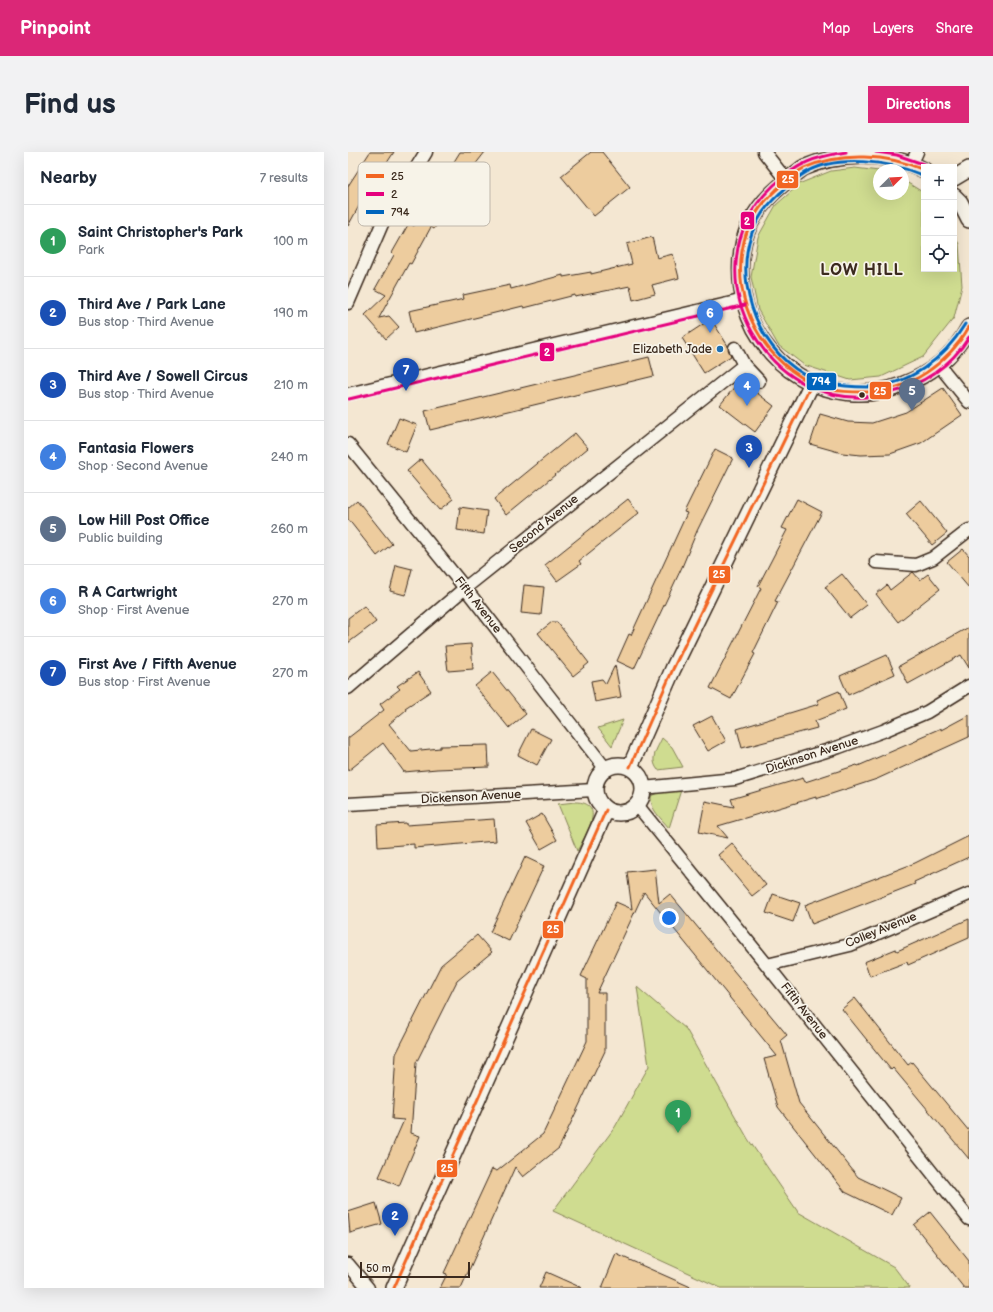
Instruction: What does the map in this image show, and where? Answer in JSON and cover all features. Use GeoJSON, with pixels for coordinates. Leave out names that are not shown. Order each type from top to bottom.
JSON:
{"type":"FeatureCollection","features":[{"type":"Feature","properties":{"kind":"street"},"geometry":{"type":"LineString","coordinates":[[420,162],[426,152]]}},
{"type":"Feature","properties":{"kind":"street"},"geometry":{"type":"LineString","coordinates":[[764,152],[786,180]]}},
{"type":"Feature","properties":{"kind":"street"},"geometry":{"type":"LineString","coordinates":[[918,162],[874,152],[840,154],[806,166],[786,180],[769,196],[750,225],[742,249],[740,278],[744,300],[752,326],[771,353],[796,375],[812,383],[832,390],[872,394],[908,383],[926,375],[953,351],[969,327]]}},
{"type":"Feature","properties":{"kind":"street"},"geometry":{"type":"LineString","coordinates":[[957,176],[969,169]]}},
{"type":"Feature","properties":{"kind":"street"},"geometry":{"type":"LineString","coordinates":[[961,197],[969,220]]}},
{"type":"Feature","properties":{"kind":"street"},"geometry":{"type":"LineString","coordinates":[[348,303],[381,226]]}},
{"type":"Feature","properties":{"kind":"street"},"geometry":{"type":"LineString","coordinates":[[348,394],[744,300]]}},
{"type":"Feature","properties":{"kind":"street"},"geometry":{"type":"LineString","coordinates":[[735,348],[744,365],[759,381]]}},
{"type":"Feature","properties":{"kind":"street","name":"Second Avenue"},"geometry":{"type":"LineString","coordinates":[[348,688],[465,588],[744,365]]}},
{"type":"Feature","properties":{"kind":"street"},"geometry":{"type":"LineString","coordinates":[[939,365],[969,402]]}},
{"type":"Feature","properties":{"kind":"street"},"geometry":{"type":"LineString","coordinates":[[630,767],[673,669],[812,383]]}},
{"type":"Feature","properties":{"kind":"street","name":"Fifth Avenue"},"geometry":{"type":"LineString","coordinates":[[348,444],[465,588],[605,768]]}},
{"type":"Feature","properties":{"kind":"street"},"geometry":{"type":"LineString","coordinates":[[876,562],[916,565],[933,558],[969,530]]}},
{"type":"Feature","properties":{"kind":"street","name":"Dickinson Avenue"},"geometry":{"type":"LineString","coordinates":[[643,788],[735,779],[839,748],[927,712],[969,686]]}},
{"type":"Feature","properties":{"kind":"street"},"geometry":{"type":"LineString","coordinates":[[618,764],[630,767],[639,776],[643,788],[641,800],[631,811],[614,813],[606,810],[596,798],[594,790],[597,778],[605,768],[618,764]]}},
{"type":"Feature","properties":{"kind":"street","name":"Dickenson Avenue"},"geometry":{"type":"LineString","coordinates":[[348,804],[594,790]]}},
{"type":"Feature","properties":{"kind":"street","name":"Fifth Avenue"},"geometry":{"type":"LineString","coordinates":[[637,805],[767,965],[969,1219]]}},
{"type":"Feature","properties":{"kind":"street"},"geometry":{"type":"LineString","coordinates":[[394,1288],[606,810]]}},
{"type":"Feature","properties":{"kind":"street","name":"Colley Avenue"},"geometry":{"type":"LineString","coordinates":[[767,965],[850,945],[969,894]]}},
{"type":"Feature","properties":{"kind":"street"},"geometry":{"type":"LineString","coordinates":[[348,1264],[368,1288]]}},
{"type":"Feature","properties":{"kind":"green space"},"geometry":{"type":"Polygon","coordinates":[[[855,168],[873,170],[873,200],[909,200],[909,184],[921,191],[921,272],[957,272],[957,240],[959,244],[962,286],[954,318],[923,357],[881,377],[850,380],[804,365],[778,345],[758,310],[751,277],[758,237],[776,205],[801,183],[831,171],[855,168]]]}},
{"type":"Feature","properties":{"kind":"green space"},"geometry":{"type":"Polygon","coordinates":[[[623,720],[612,746],[598,728],[623,720]]]}},
{"type":"Feature","properties":{"kind":"green space"},"geometry":{"type":"Polygon","coordinates":[[[662,738],[672,747],[683,767],[658,770],[655,766],[654,758],[656,750],[662,738]]]}},
{"type":"Feature","properties":{"kind":"green space"},"geometry":{"type":"Polygon","coordinates":[[[663,790],[681,790],[669,828],[654,810],[651,801],[651,796],[663,790]]]}},
{"type":"Feature","properties":{"kind":"green space"},"geometry":{"type":"Polygon","coordinates":[[[575,802],[585,803],[590,808],[592,814],[589,829],[577,851],[558,804],[575,802]]]}},
{"type":"Feature","properties":{"kind":"green space"},"geometry":{"type":"Polygon","coordinates":[[[637,987],[686,1029],[748,1139],[798,1212],[894,1267],[910,1288],[721,1288],[553,1211],[615,1127],[649,1066],[637,987]]]}},
{"type":"Feature","properties":{"kind":"building"},"geometry":{"type":"Polygon","coordinates":[[[370,152],[394,152],[388,162],[364,162],[370,152]]]}},
{"type":"Feature","properties":{"kind":"building"},"geometry":{"type":"Polygon","coordinates":[[[460,152],[485,152],[477,162],[454,162],[460,152]]]}},
{"type":"Feature","properties":{"kind":"building"},"geometry":{"type":"Polygon","coordinates":[[[591,152],[602,152],[630,187],[594,216],[561,176],[591,152]]]}},
{"type":"Feature","properties":{"kind":"building"},"geometry":{"type":"Polygon","coordinates":[[[358,171],[358,208],[348,226],[348,186],[358,171]]]}},
{"type":"Feature","properties":{"kind":"building"},"geometry":{"type":"Polygon","coordinates":[[[407,226],[436,226],[434,229],[431,227],[411,264],[409,263],[379,318],[389,316],[399,327],[386,339],[365,315],[386,295],[375,289],[394,255],[392,253],[407,226]]]}},
{"type":"Feature","properties":{"kind":"building"},"geometry":{"type":"Polygon","coordinates":[[[652,237],[657,258],[673,254],[679,278],[652,285],[655,294],[633,300],[630,286],[575,297],[575,295],[524,308],[523,306],[414,333],[409,311],[464,299],[463,295],[510,285],[511,289],[563,275],[563,277],[591,272],[591,274],[632,264],[627,244],[652,237]]]}},
{"type":"Feature","properties":{"kind":"building"},"geometry":{"type":"Polygon","coordinates":[[[711,319],[728,346],[731,356],[704,373],[682,338],[711,319]]]}},
{"type":"Feature","properties":{"kind":"building"},"geometry":{"type":"Polygon","coordinates":[[[649,357],[654,376],[430,430],[425,411],[649,357]]]}},
{"type":"Feature","properties":{"kind":"building"},"geometry":{"type":"Polygon","coordinates":[[[740,380],[774,406],[755,432],[720,405],[740,380]]]}},
{"type":"Feature","properties":{"kind":"building"},"geometry":{"type":"Polygon","coordinates":[[[943,388],[962,415],[921,443],[890,454],[861,455],[842,453],[810,444],[820,414],[848,422],[872,423],[906,412],[943,388]]]}},
{"type":"Feature","properties":{"kind":"building"},"geometry":{"type":"Polygon","coordinates":[[[399,418],[417,425],[406,452],[388,444],[399,418]]]}},
{"type":"Feature","properties":{"kind":"building"},"geometry":{"type":"Polygon","coordinates":[[[575,433],[588,448],[506,515],[494,499],[575,433]]]}},
{"type":"Feature","properties":{"kind":"building"},"geometry":{"type":"Polygon","coordinates":[[[715,449],[733,458],[697,531],[682,567],[634,669],[617,661],[629,634],[631,635],[687,513],[684,512],[715,449]]]}},
{"type":"Feature","properties":{"kind":"building"},"geometry":{"type":"Polygon","coordinates":[[[421,459],[454,499],[440,510],[407,471],[421,459]]]}},
{"type":"Feature","properties":{"kind":"building"},"geometry":{"type":"Polygon","coordinates":[[[628,499],[639,513],[579,561],[581,564],[557,581],[545,565],[628,499]]]}},
{"type":"Feature","properties":{"kind":"building"},"geometry":{"type":"Polygon","coordinates":[[[797,499],[822,512],[775,601],[778,602],[753,653],[755,654],[731,699],[710,688],[761,588],[758,586],[787,530],[782,528],[797,499]]]}},
{"type":"Feature","properties":{"kind":"building"},"geometry":{"type":"Polygon","coordinates":[[[357,500],[392,544],[377,556],[348,519],[348,508],[357,500]]]}},
{"type":"Feature","properties":{"kind":"building"},"geometry":{"type":"Polygon","coordinates":[[[921,501],[947,533],[932,545],[906,514],[921,501]]]}},
{"type":"Feature","properties":{"kind":"building"},"geometry":{"type":"Polygon","coordinates":[[[460,507],[487,511],[484,534],[457,530],[460,507]]]}},
{"type":"Feature","properties":{"kind":"building"},"geometry":{"type":"Polygon","coordinates":[[[963,549],[969,556],[969,588],[947,562],[963,549]]]}},
{"type":"Feature","properties":{"kind":"building"},"geometry":{"type":"Polygon","coordinates":[[[396,565],[412,569],[405,595],[390,591],[396,565]]]}},
{"type":"Feature","properties":{"kind":"building"},"geometry":{"type":"Polygon","coordinates":[[[913,572],[920,580],[928,574],[940,589],[898,622],[876,594],[887,585],[890,590],[913,572]]]}},
{"type":"Feature","properties":{"kind":"building"},"geometry":{"type":"Polygon","coordinates":[[[842,574],[867,605],[850,618],[825,587],[842,574]]]}},
{"type":"Feature","properties":{"kind":"building"},"geometry":{"type":"Polygon","coordinates":[[[524,585],[544,587],[541,615],[521,613],[524,585]]]}},
{"type":"Feature","properties":{"kind":"building"},"geometry":{"type":"Polygon","coordinates":[[[364,606],[376,622],[348,643],[348,618],[364,606]]]}},
{"type":"Feature","properties":{"kind":"building"},"geometry":{"type":"Polygon","coordinates":[[[552,622],[557,622],[589,663],[573,676],[538,633],[552,622]]]}},
{"type":"Feature","properties":{"kind":"building"},"geometry":{"type":"Polygon","coordinates":[[[969,627],[969,668],[961,655],[908,684],[899,666],[969,627]]]}},
{"type":"Feature","properties":{"kind":"building"},"geometry":{"type":"Polygon","coordinates":[[[471,644],[473,669],[448,671],[445,646],[471,644]]]}},
{"type":"Feature","properties":{"kind":"building"},"geometry":{"type":"Polygon","coordinates":[[[887,655],[895,674],[848,695],[840,676],[887,655]]]}},
{"type":"Feature","properties":{"kind":"building"},"geometry":{"type":"Polygon","coordinates":[[[615,665],[621,697],[595,702],[591,681],[602,679],[606,684],[615,665]]]}},
{"type":"Feature","properties":{"kind":"building"},"geometry":{"type":"Polygon","coordinates":[[[418,672],[431,691],[405,708],[406,710],[389,724],[411,751],[440,748],[440,746],[488,745],[489,767],[404,772],[383,743],[348,771],[348,738],[384,710],[380,704],[400,689],[397,686],[418,672]]]}},
{"type":"Feature","properties":{"kind":"building"},"geometry":{"type":"Polygon","coordinates":[[[492,672],[526,714],[509,728],[475,686],[492,672]]]}},
{"type":"Feature","properties":{"kind":"building"},"geometry":{"type":"Polygon","coordinates":[[[839,691],[846,709],[815,721],[817,728],[742,748],[737,729],[819,704],[817,700],[839,691]]]}},
{"type":"Feature","properties":{"kind":"building"},"geometry":{"type":"Polygon","coordinates":[[[969,715],[969,737],[877,779],[816,799],[816,797],[718,826],[728,838],[699,832],[705,801],[734,807],[731,799],[803,778],[805,782],[857,765],[858,766],[918,740],[918,738],[941,728],[941,730],[969,715]]]}},
{"type":"Feature","properties":{"kind":"building"},"geometry":{"type":"Polygon","coordinates":[[[712,716],[726,741],[708,751],[693,726],[712,716]]]}},
{"type":"Feature","properties":{"kind":"building"},"geometry":{"type":"Polygon","coordinates":[[[531,729],[551,739],[537,765],[518,755],[531,729]]]}},
{"type":"Feature","properties":{"kind":"building"},"geometry":{"type":"Polygon","coordinates":[[[542,814],[557,840],[541,849],[526,823],[542,814]]]}},
{"type":"Feature","properties":{"kind":"building"},"geometry":{"type":"Polygon","coordinates":[[[494,819],[496,841],[414,848],[414,844],[378,847],[377,825],[406,823],[406,825],[494,819]]]}},
{"type":"Feature","properties":{"kind":"building"},"geometry":{"type":"Polygon","coordinates":[[[969,836],[969,857],[914,882],[915,884],[812,924],[805,905],[915,863],[969,836]]]}},
{"type":"Feature","properties":{"kind":"building"},"geometry":{"type":"Polygon","coordinates":[[[732,843],[766,885],[752,896],[718,855],[732,843]]]}},
{"type":"Feature","properties":{"kind":"building"},"geometry":{"type":"Polygon","coordinates":[[[525,857],[544,866],[509,941],[490,932],[525,857]]]}},
{"type":"Feature","properties":{"kind":"building"},"geometry":{"type":"Polygon","coordinates":[[[655,869],[659,903],[670,894],[787,1035],[781,1040],[799,1103],[858,1177],[901,1198],[892,1215],[845,1192],[778,1107],[764,1059],[777,1056],[644,892],[597,993],[605,993],[605,1051],[559,1148],[523,1177],[515,1167],[461,1288],[440,1288],[447,1274],[444,1273],[492,1169],[497,1171],[543,1134],[587,1041],[587,979],[581,976],[616,902],[632,909],[627,872],[655,869]]]}},
{"type":"Feature","properties":{"kind":"building"},"geometry":{"type":"Polygon","coordinates":[[[773,894],[800,903],[793,922],[766,913],[773,894]]]}},
{"type":"Feature","properties":{"kind":"building"},"geometry":{"type":"Polygon","coordinates":[[[969,919],[969,938],[908,965],[907,962],[870,976],[864,962],[896,949],[897,951],[969,919]]]}},
{"type":"Feature","properties":{"kind":"building"},"geometry":{"type":"Polygon","coordinates":[[[477,935],[492,952],[457,981],[416,1063],[411,1133],[420,1136],[399,1186],[379,1177],[404,1120],[392,1119],[396,1054],[441,965],[477,935]]]}},
{"type":"Feature","properties":{"kind":"building"},"geometry":{"type":"Polygon","coordinates":[[[855,998],[908,1065],[912,1062],[969,1131],[969,1159],[893,1068],[891,1070],[842,1009],[855,998]]]}},
{"type":"Feature","properties":{"kind":"building"},"geometry":{"type":"Polygon","coordinates":[[[376,1203],[382,1224],[350,1233],[348,1212],[376,1203]]]}},
{"type":"Feature","properties":{"kind":"building"},"geometry":{"type":"Polygon","coordinates":[[[930,1212],[969,1261],[969,1288],[964,1288],[914,1225],[930,1212]]]}},
{"type":"Feature","properties":{"kind":"building"},"geometry":{"type":"Polygon","coordinates":[[[616,1254],[693,1288],[602,1288],[616,1254]]]}},
{"type":"Feature","properties":{"kind":"building"},"geometry":{"type":"Polygon","coordinates":[[[546,1272],[582,1288],[539,1288],[546,1272]]]}},
{"type":"Feature","properties":{"kind":"transit line","name":"2"},"geometry":{"type":"LineString","coordinates":[[846,152],[815,159],[791,171],[774,185],[748,220],[736,258],[739,296],[752,332],[776,363],[808,386],[847,396],[890,393],[913,385],[935,373],[945,365],[954,357],[969,337]]}},
{"type":"Feature","properties":{"kind":"transit line","name":"2"},"geometry":{"type":"LineString","coordinates":[[876,152],[897,155],[923,164]]}},
{"type":"Feature","properties":{"kind":"transit line","name":"25"},"geometry":{"type":"LineString","coordinates":[[921,169],[880,158],[848,157],[818,163],[804,168],[793,175],[765,201],[752,220],[746,234],[741,264],[742,286],[747,308],[756,329],[768,347],[783,364],[801,377],[822,387],[844,391],[867,392],[883,390],[913,380],[926,373],[939,363],[950,352],[969,327]]}},
{"type":"Feature","properties":{"kind":"transit line","name":"794"},"geometry":{"type":"LineString","coordinates":[[921,175],[895,166],[879,163],[847,162],[832,163],[818,167],[798,178],[769,204],[757,222],[751,235],[746,263],[747,285],[752,307],[760,328],[772,346],[787,362],[805,375],[825,383],[846,386],[867,387],[882,385],[897,382],[911,376],[936,359],[947,348],[965,324]]}},
{"type":"Feature","properties":{"kind":"transit line","name":"2"},"geometry":{"type":"LineString","coordinates":[[349,399],[745,305]]}},
{"type":"Feature","properties":{"kind":"transit line","name":"25"},"geometry":{"type":"LineString","coordinates":[[630,767],[673,669],[812,383]]}},
{"type":"Feature","properties":{"kind":"transit line","name":"25"},"geometry":{"type":"LineString","coordinates":[[394,1288],[606,810]]}},
{"type":"Feature","properties":{"kind":"place","name":"R A Cartwright"},"geometry":{"type":"Point","coordinates":[710,333]}},
{"type":"Feature","properties":{"kind":"place","name":"Elizabeth Jade"},"geometry":{"type":"Point","coordinates":[720,349]}},
{"type":"Feature","properties":{"kind":"place","name":"First Ave / Fifth Avenue"},"geometry":{"type":"Point","coordinates":[406,391]}},
{"type":"Feature","properties":{"kind":"place","name":"Fantasia Flowers"},"geometry":{"type":"Point","coordinates":[747,406]}},
{"type":"Feature","properties":{"kind":"place","name":"Low Hill Post Office"},"geometry":{"type":"Point","coordinates":[912,411]}},
{"type":"Feature","properties":{"kind":"place","name":"Third Ave / Sowell Circus"},"geometry":{"type":"Point","coordinates":[749,468]}},
{"type":"Feature","properties":{"kind":"place","name":"Saint Christopher's Park"},"geometry":{"type":"Point","coordinates":[678,1133]}},
{"type":"Feature","properties":{"kind":"place","name":"Third Ave / Park Lane"},"geometry":{"type":"Point","coordinates":[395,1236]}},
{"type":"Feature","properties":{"kind":"district","name":"LOW HILL"},"geometry":{"type":"Point","coordinates":[862,270]}}]}
